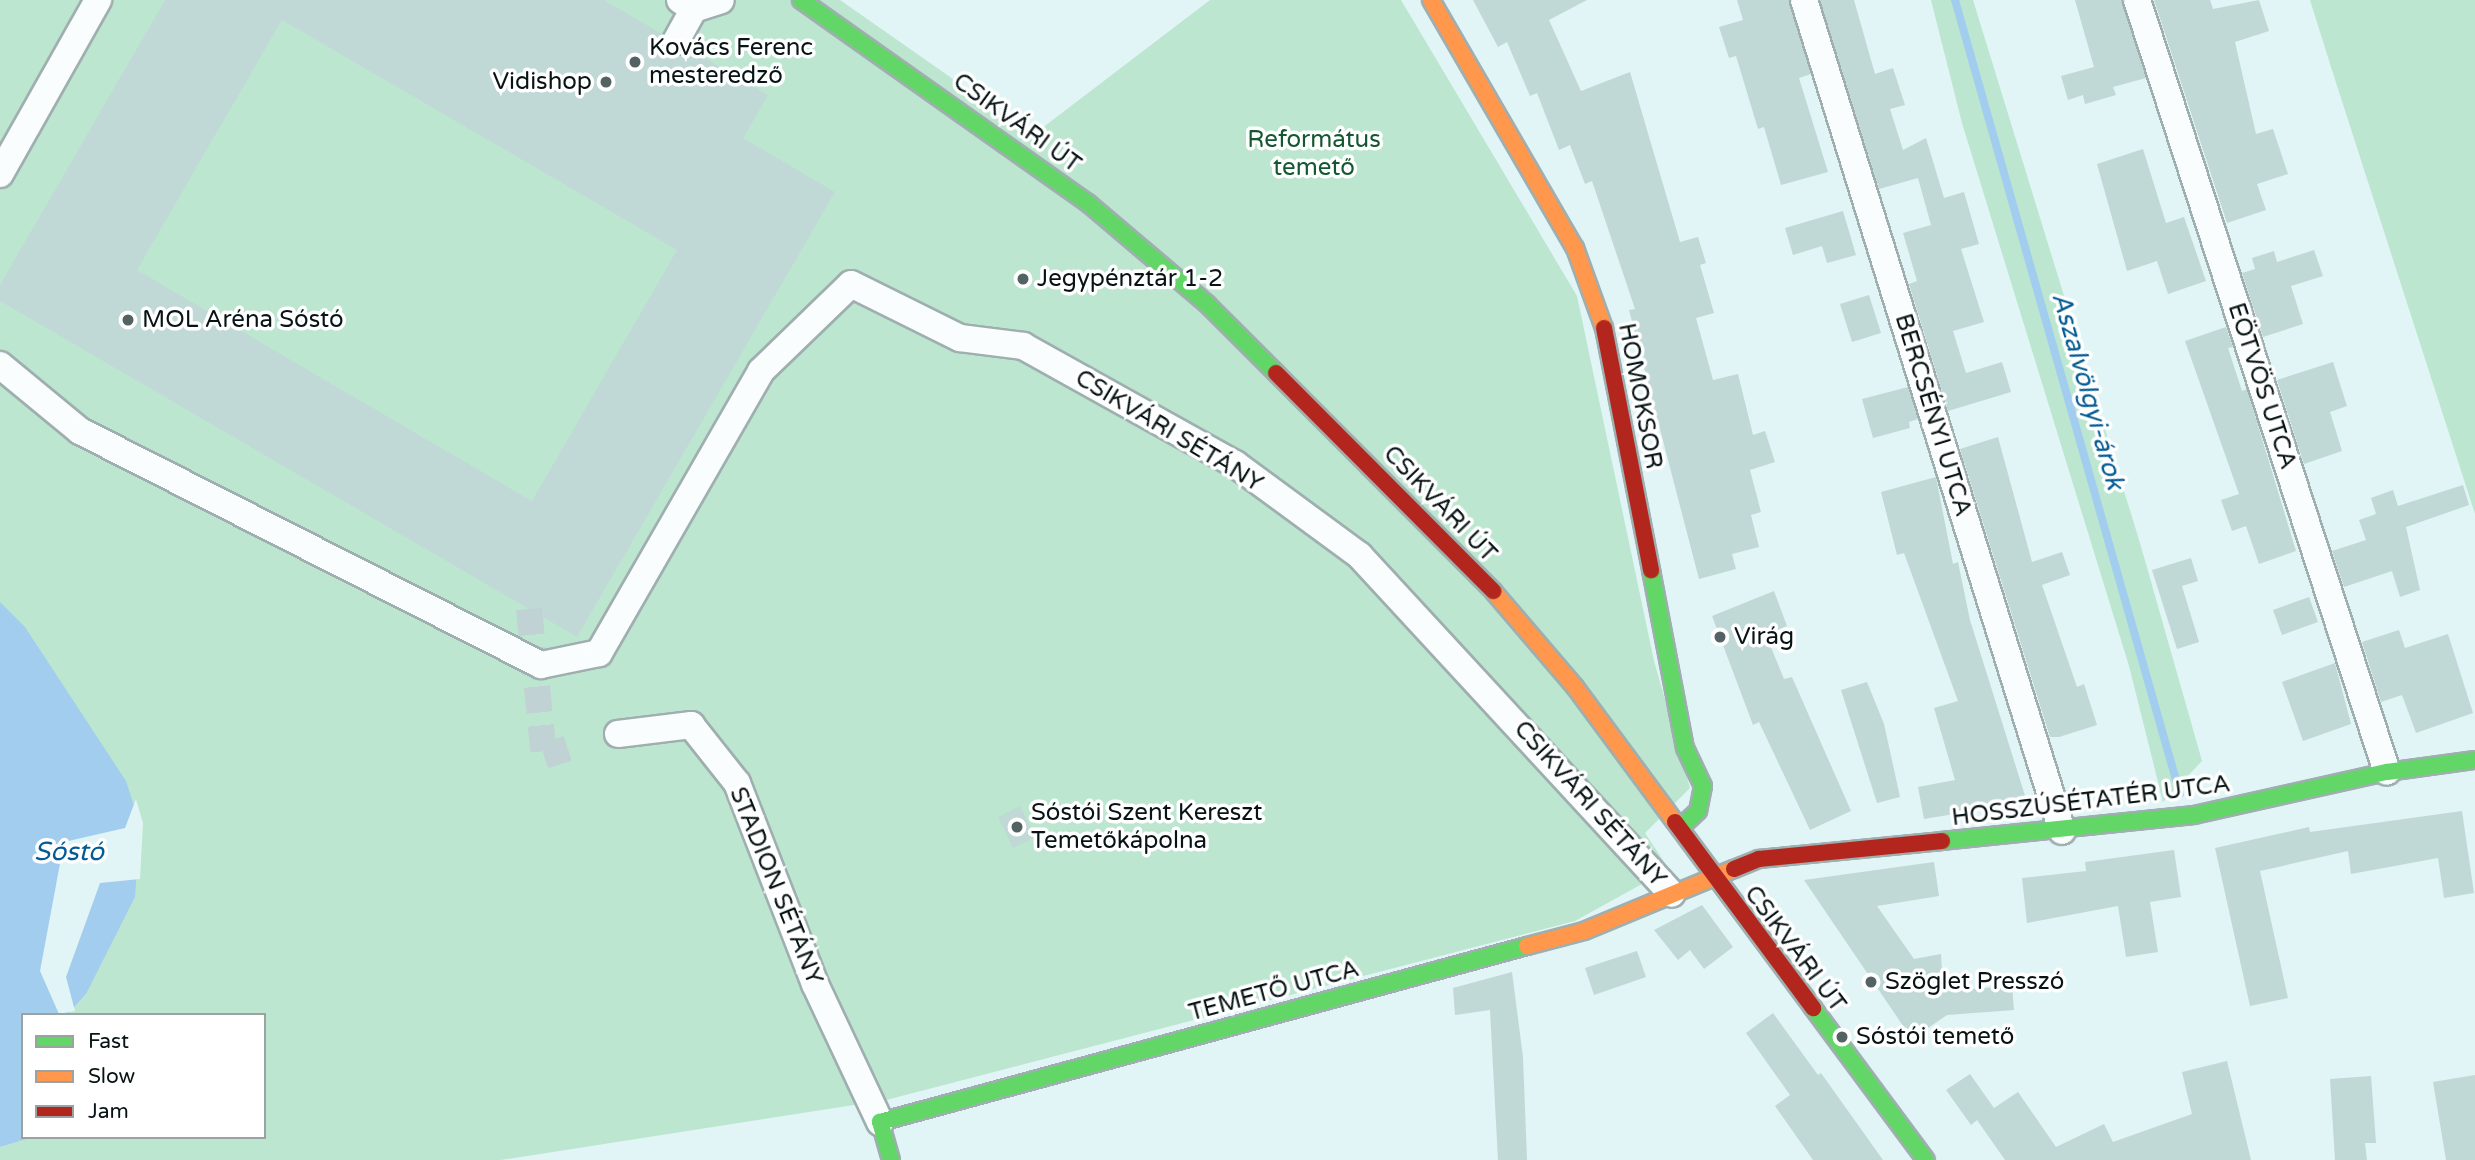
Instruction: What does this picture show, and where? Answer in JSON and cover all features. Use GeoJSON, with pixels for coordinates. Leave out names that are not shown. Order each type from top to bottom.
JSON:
{"type":"FeatureCollection","features":[{"type":"Feature","properties":{"kind":"street"},"geometry":{"type":"LineString","coordinates":[[0,173],[98,0]]}},
{"type":"Feature","properties":{"kind":"street"},"geometry":{"type":"LineString","coordinates":[[676,41],[687,5],[720,0]]}},
{"type":"Feature","properties":{"kind":"street","name":"CSIKVÁRI ÚT"},"geometry":{"type":"LineString","coordinates":[[801,0],[1088,203],[1207,304],[1484,582],[1575,687],[1680,828],[1712,876],[1926,1160]]}},
{"type":"Feature","properties":{"kind":"street","name":"HOMOKSOR"},"geometry":{"type":"LineString","coordinates":[[1431,0],[1575,248],[1600,307],[1679,723],[1703,786],[1698,811],[1680,828]]}},
{"type":"Feature","properties":{"kind":"street","name":"BERCSÉNYI UTCA"},"geometry":{"type":"LineString","coordinates":[[1804,0],[2062,831]]}},
{"type":"Feature","properties":{"kind":"street","name":"EÖTVÖS UTCA"},"geometry":{"type":"LineString","coordinates":[[2137,0],[2387,772]]}},
{"type":"Feature","properties":{"kind":"street","name":"CSIKVÁRI SÉTÁNY"},"geometry":{"type":"LineString","coordinates":[[0,365],[79,431],[541,664],[599,653],[761,370],[851,284],[960,338],[1023,346],[1235,464],[1359,555],[1672,894]]}},
{"type":"Feature","properties":{"kind":"street","name":"STADION SÉTÁNY"},"geometry":{"type":"LineString","coordinates":[[618,734],[691,725],[737,783],[814,984],[880,1122]]}},
{"type":"Feature","properties":{"kind":"street","name":"HOSSZÚSÉTATÉR UTCA"},"geometry":{"type":"LineString","coordinates":[[1712,876],[1759,859],[2062,831],[2194,815],[2387,772],[2475,760]]}},
{"type":"Feature","properties":{"kind":"street","name":"TEMETŐ UTCA"},"geometry":{"type":"LineString","coordinates":[[880,1122],[1626,918],[1712,876]]}},
{"type":"Feature","properties":{"kind":"street"},"geometry":{"type":"LineString","coordinates":[[880,1122],[891,1160]]}},
{"type":"Feature","properties":{"kind":"green space","name":"Református temető"},"geometry":{"type":"Polygon","coordinates":[[[0,0],[840,0],[1033,135],[1210,0],[1401,0],[1577,296],[1654,661],[1690,788],[1645,833],[1669,869],[1575,921],[886,1100],[501,1160],[0,1160],[0,1147],[27,1139],[266,1139],[266,1013],[69,1013],[86,994],[0,796],[0,0]]]}},
{"type":"Feature","properties":{"kind":"green space"},"geometry":{"type":"Polygon","coordinates":[[[1931,0],[1973,0],[2140,543],[2202,761],[2163,802],[2129,666],[1962,123],[1931,0]]]}},
{"type":"Feature","properties":{"kind":"green space"},"geometry":{"type":"Polygon","coordinates":[[[2310,0],[2475,0],[2475,514],[2331,67],[2310,0]]]}},
{"type":"Feature","properties":{"kind":"water","name":"Sóstó"},"geometry":{"type":"Polygon","coordinates":[[[0,602],[25,627],[126,781],[140,824],[135,897],[86,994],[69,1013],[21,1013],[21,1139],[27,1139],[0,1147],[0,602]]]}},
{"type":"Feature","properties":{"kind":"pier"},"geometry":{"type":"Polygon","coordinates":[[[136,799],[143,823],[140,879],[100,883],[66,977],[75,1011],[59,1013],[40,971],[64,842],[125,828],[136,799]]]}},
{"type":"Feature","properties":{"kind":"building","name":"MOL Aréna Sóstó"},"geometry":{"type":"Polygon","coordinates":[[[165,0],[604,0],[662,34],[668,54],[677,57],[689,49],[768,95],[743,138],[835,192],[577,637],[0,301],[0,285],[165,0]],[[282,20],[137,270],[532,501],[677,250],[282,20]]]}},
{"type":"Feature","properties":{"kind":"building"},"geometry":{"type":"Polygon","coordinates":[[[1473,0],[1587,0],[1549,20],[1581,91],[1630,72],[1680,242],[1698,237],[1706,263],[1700,265],[1714,313],[1696,318],[1713,380],[1738,374],[1753,435],[1765,431],[1775,462],[1750,470],[1761,512],[1751,515],[1759,547],[1732,554],[1736,569],[1699,579],[1629,310],[1635,309],[1592,181],[1585,184],[1570,145],[1559,150],[1537,93],[1530,96],[1507,42],[1498,47],[1473,0]]]}},
{"type":"Feature","properties":{"kind":"building"},"geometry":{"type":"Polygon","coordinates":[[[1737,0],[1789,0],[1811,74],[1799,78],[1828,172],[1781,185],[1764,127],[1758,129],[1736,56],[1729,58],[1719,27],[1743,20],[1737,0]]]}},
{"type":"Feature","properties":{"kind":"building"},"geometry":{"type":"Polygon","coordinates":[[[1820,0],[1854,0],[1875,74],[1893,68],[1905,105],[1890,109],[1903,150],[1926,138],[1944,198],[1964,192],[1979,244],[1961,249],[1984,322],[1953,331],[1966,373],[2002,362],[2011,392],[1948,411],[1909,284],[1917,281],[1903,233],[1931,225],[1918,178],[1879,189],[1820,0]]]}},
{"type":"Feature","properties":{"kind":"building"},"geometry":{"type":"Polygon","coordinates":[[[2075,0],[2122,0],[2146,78],[2113,87],[2116,95],[2085,104],[2083,95],[2068,100],[2061,76],[2094,67],[2075,0]]]}},
{"type":"Feature","properties":{"kind":"building"},"geometry":{"type":"Polygon","coordinates":[[[2154,0],[2210,0],[2213,9],[2259,0],[2269,31],[2235,42],[2256,134],[2273,129],[2288,174],[2257,184],[2266,210],[2227,223],[2154,0]]]}},
{"type":"Feature","properties":{"kind":"building"},"geometry":{"type":"Polygon","coordinates":[[[2143,149],[2166,223],[2184,217],[2206,281],[2168,294],[2157,261],[2127,271],[2097,164],[2143,149]]]}},
{"type":"Feature","properties":{"kind":"building"},"geometry":{"type":"Polygon","coordinates":[[[1843,211],[1856,255],[1827,263],[1822,246],[1793,255],[1785,228],[1843,211]]]}},
{"type":"Feature","properties":{"kind":"building"},"geometry":{"type":"Polygon","coordinates":[[[2314,250],[2323,276],[2291,286],[2303,324],[2263,337],[2242,273],[2255,269],[2252,258],[2274,251],[2277,262],[2314,250]]]}},
{"type":"Feature","properties":{"kind":"building"},"geometry":{"type":"Polygon","coordinates":[[[1869,295],[1881,333],[1852,342],[1840,304],[1869,295]]]}},
{"type":"Feature","properties":{"kind":"building"},"geometry":{"type":"Polygon","coordinates":[[[2226,327],[2233,347],[2228,348],[2242,391],[2247,389],[2296,551],[2259,564],[2246,526],[2232,531],[2221,500],[2239,494],[2185,341],[2226,327]]]}},
{"type":"Feature","properties":{"kind":"building"},"geometry":{"type":"Polygon","coordinates":[[[2333,362],[2347,406],[2330,412],[2342,451],[2304,464],[2277,380],[2333,362]]]}},
{"type":"Feature","properties":{"kind":"building"},"geometry":{"type":"Polygon","coordinates":[[[1908,387],[1918,419],[1909,422],[1910,428],[1873,438],[1862,399],[1908,387]]]}},
{"type":"Feature","properties":{"kind":"building"},"geometry":{"type":"Polygon","coordinates":[[[1998,437],[2032,562],[2062,552],[2070,575],[2042,585],[2077,687],[2084,684],[2097,725],[2059,737],[2050,737],[1960,449],[1998,437]]]}},
{"type":"Feature","properties":{"kind":"building"},"geometry":{"type":"Polygon","coordinates":[[[1936,477],[1953,564],[1958,562],[1970,620],[2027,802],[1924,819],[1918,787],[1955,780],[1934,708],[1958,701],[1904,553],[1897,555],[1881,492],[1936,477]]]}},
{"type":"Feature","properties":{"kind":"building"},"geometry":{"type":"Polygon","coordinates":[[[2463,485],[2469,505],[2406,527],[2420,590],[2400,597],[2392,571],[2344,587],[2332,551],[2366,540],[2359,520],[2376,514],[2371,498],[2393,490],[2398,506],[2463,485]]]}},
{"type":"Feature","properties":{"kind":"building"},"geometry":{"type":"Polygon","coordinates":[[[2191,558],[2198,581],[2182,586],[2199,642],[2177,649],[2152,570],[2191,558]]]}},
{"type":"Feature","properties":{"kind":"building"},"geometry":{"type":"Polygon","coordinates":[[[1774,591],[1787,626],[1766,635],[1784,679],[1792,677],[1851,811],[1810,830],[1759,722],[1753,725],[1712,616],[1774,591]]]}},
{"type":"Feature","properties":{"kind":"building"},"geometry":{"type":"Polygon","coordinates":[[[2309,597],[2318,622],[2282,635],[2273,610],[2309,597]]]}},
{"type":"Feature","properties":{"kind":"building"},"geometry":{"type":"Polygon","coordinates":[[[2399,630],[2405,648],[2448,634],[2473,713],[2416,733],[2402,695],[2381,702],[2362,642],[2399,630]]]}},
{"type":"Feature","properties":{"kind":"building"},"geometry":{"type":"Polygon","coordinates":[[[2335,663],[2351,724],[2303,741],[2282,682],[2335,663]]]}},
{"type":"Feature","properties":{"kind":"building"},"geometry":{"type":"Polygon","coordinates":[[[1867,682],[1884,724],[1900,797],[1877,803],[1841,690],[1867,682]]]}},
{"type":"Feature","properties":{"kind":"building","name":"Sóstói Szent Kereszt Temetőkápolna"},"geometry":{"type":"Polygon","coordinates":[[[1020,806],[1035,837],[1013,848],[998,817],[1020,806]]]}},
{"type":"Feature","properties":{"kind":"building"},"geometry":{"type":"Polygon","coordinates":[[[2462,811],[2474,893],[2444,898],[2438,858],[2351,874],[2348,851],[2260,871],[2288,998],[2250,1006],[2215,848],[2309,827],[2310,832],[2462,811]]]}},
{"type":"Feature","properties":{"kind":"building"},"geometry":{"type":"Polygon","coordinates":[[[2174,850],[2181,897],[2150,902],[2158,952],[2126,957],[2118,906],[2027,923],[2022,878],[2086,871],[2085,862],[2174,850]]]}},
{"type":"Feature","properties":{"kind":"building"},"geometry":{"type":"Polygon","coordinates":[[[1934,862],[1939,896],[1877,906],[1914,959],[1941,954],[1943,991],[2012,986],[2014,1010],[1947,1015],[1912,1039],[1804,880],[1934,862]]]}},
{"type":"Feature","properties":{"kind":"building"},"geometry":{"type":"Polygon","coordinates":[[[1702,905],[1733,947],[1704,969],[1690,950],[1678,960],[1654,930],[1702,905]]]}},
{"type":"Feature","properties":{"kind":"building"},"geometry":{"type":"Polygon","coordinates":[[[1637,951],[1646,977],[1594,995],[1585,968],[1637,951]]]}},
{"type":"Feature","properties":{"kind":"building"},"geometry":{"type":"Polygon","coordinates":[[[1512,972],[1523,1057],[1527,1160],[1498,1160],[1490,1010],[1455,1015],[1453,988],[1512,972]]]}},
{"type":"Feature","properties":{"kind":"building"},"geometry":{"type":"Polygon","coordinates":[[[1773,1013],[1818,1075],[1821,1073],[1883,1160],[1813,1160],[1775,1106],[1790,1095],[1746,1033],[1773,1013]]]}},
{"type":"Feature","properties":{"kind":"building"},"geometry":{"type":"Polygon","coordinates":[[[2227,1061],[2251,1160],[2005,1160],[1977,1120],[1971,1125],[1946,1090],[1970,1074],[1994,1108],[2018,1092],[2056,1147],[2104,1124],[2113,1142],[2192,1114],[2182,1072],[2227,1061]]]}},
{"type":"Feature","properties":{"kind":"building"},"geometry":{"type":"Polygon","coordinates":[[[2475,1075],[2475,1160],[2446,1160],[2433,1082],[2475,1075]]]}},
{"type":"Feature","properties":{"kind":"building"},"geometry":{"type":"Polygon","coordinates":[[[2371,1076],[2376,1143],[2365,1143],[2367,1160],[2335,1160],[2330,1079],[2371,1076]]]}},
{"type":"Feature","properties":{"kind":"waterway","name":"Aszalvölgyi-árok"},"geometry":{"type":"LineString","coordinates":[[1955,0],[2180,794]]}},
{"type":"Feature","properties":{"kind":"tunnel"},"geometry":{"type":"LineString","coordinates":[[529,609],[544,756],[568,748]]}},
{"type":"Feature","properties":{"kind":"traffic: fast"},"geometry":{"type":"LineString","coordinates":[[801,0],[1088,203],[1207,304],[1276,373]]}},
{"type":"Feature","properties":{"kind":"traffic: fast"},"geometry":{"type":"LineString","coordinates":[[1651,570],[1685,748],[1703,786],[1698,811],[1680,828]]}},
{"type":"Feature","properties":{"kind":"traffic: fast"},"geometry":{"type":"LineString","coordinates":[[1942,841],[2194,815],[2387,772],[2475,760]]}},
{"type":"Feature","properties":{"kind":"traffic: fast"},"geometry":{"type":"LineString","coordinates":[[891,1160],[880,1122],[1527,946]]}},
{"type":"Feature","properties":{"kind":"traffic: fast"},"geometry":{"type":"LineString","coordinates":[[1813,1008],[1926,1160]]}},
{"type":"Feature","properties":{"kind":"traffic: slow"},"geometry":{"type":"LineString","coordinates":[[1431,0],[1575,248],[1604,328]]}},
{"type":"Feature","properties":{"kind":"traffic: slow"},"geometry":{"type":"LineString","coordinates":[[1493,591],[1575,687],[1675,822]]}},
{"type":"Feature","properties":{"kind":"traffic: slow"},"geometry":{"type":"LineString","coordinates":[[1527,946],[1584,931],[1734,869]]}},
{"type":"Feature","properties":{"kind":"traffic: jam"},"geometry":{"type":"LineString","coordinates":[[1604,328],[1651,570]]}},
{"type":"Feature","properties":{"kind":"traffic: jam"},"geometry":{"type":"LineString","coordinates":[[1276,373],[1493,591]]}},
{"type":"Feature","properties":{"kind":"traffic: jam"},"geometry":{"type":"LineString","coordinates":[[1675,822],[1813,1008]]}},
{"type":"Feature","properties":{"kind":"traffic: jam"},"geometry":{"type":"LineString","coordinates":[[1734,869],[1759,859],[1942,841]]}},
{"type":"Feature","properties":{"kind":"place","name":"Kovács Ferenc mesteredző"},"geometry":{"type":"Point","coordinates":[635,62]}},
{"type":"Feature","properties":{"kind":"place","name":"Vidishop"},"geometry":{"type":"Point","coordinates":[606,82]}},
{"type":"Feature","properties":{"kind":"place","name":"Jegypénztár 1-2"},"geometry":{"type":"Point","coordinates":[1023,279]}},
{"type":"Feature","properties":{"kind":"place","name":"MOL Aréna Sóstó"},"geometry":{"type":"Point","coordinates":[128,320]}},
{"type":"Feature","properties":{"kind":"place","name":"Virág"},"geometry":{"type":"Point","coordinates":[1720,637]}},
{"type":"Feature","properties":{"kind":"place","name":"Sóstói Szent Kereszt Temetőkápolna"},"geometry":{"type":"Point","coordinates":[1017,827]}},
{"type":"Feature","properties":{"kind":"place","name":"Szöglet Presszó"},"geometry":{"type":"Point","coordinates":[1871,982]}},
{"type":"Feature","properties":{"kind":"place","name":"Sóstói temető"},"geometry":{"type":"Point","coordinates":[1842,1037]}}]}
